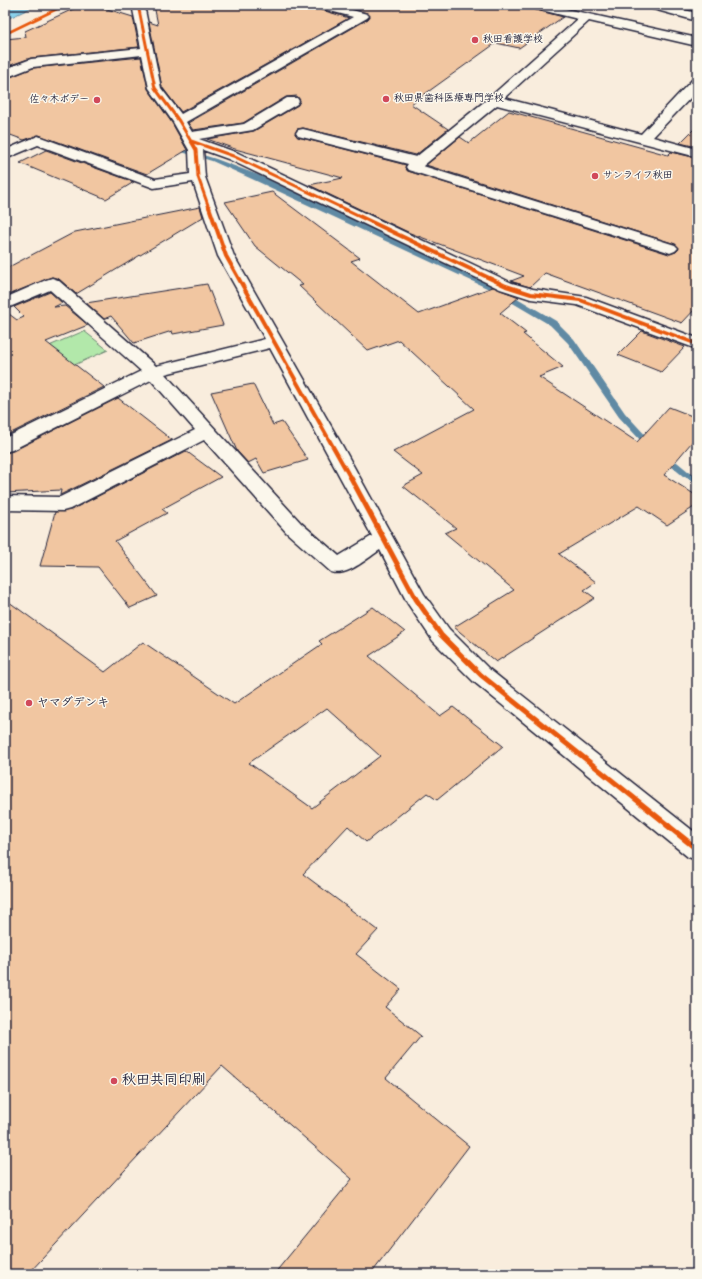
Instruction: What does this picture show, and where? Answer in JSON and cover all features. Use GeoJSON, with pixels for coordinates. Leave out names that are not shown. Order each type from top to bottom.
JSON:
{"type":"FeatureCollection","features":[{"type":"Feature","properties":{"kind":"street"},"geometry":{"type":"LineString","coordinates":[[138,5],[155,88],[179,122],[194,154],[226,256],[334,447],[416,599],[441,635],[471,665],[697,848]]}},
{"type":"Feature","properties":{"kind":"street"},"geometry":{"type":"LineString","coordinates":[[179,122],[363,16],[349,8],[319,5]]}},
{"type":"Feature","properties":{"kind":"street"},"geometry":{"type":"LineString","coordinates":[[533,5],[697,42]]}},
{"type":"Feature","properties":{"kind":"street"},"geometry":{"type":"LineString","coordinates":[[650,5],[697,17]]}},
{"type":"Feature","properties":{"kind":"street"},"geometry":{"type":"LineString","coordinates":[[587,17],[495,100],[413,167],[670,248]]}},
{"type":"Feature","properties":{"kind":"street"},"geometry":{"type":"LineString","coordinates":[[5,74],[31,63],[148,51]]}},
{"type":"Feature","properties":{"kind":"street"},"geometry":{"type":"LineString","coordinates":[[644,139],[697,83]]}},
{"type":"Feature","properties":{"kind":"street"},"geometry":{"type":"LineString","coordinates":[[495,100],[697,152]]}},
{"type":"Feature","properties":{"kind":"street"},"geometry":{"type":"LineString","coordinates":[[5,156],[38,140],[154,184],[194,154],[248,127],[292,101]]}},
{"type":"Feature","properties":{"kind":"street"},"geometry":{"type":"LineString","coordinates":[[303,133],[419,162]]}},
{"type":"Feature","properties":{"kind":"street"},"geometry":{"type":"LineString","coordinates":[[194,154],[233,156],[506,286],[531,294],[580,300],[697,344]]}},
{"type":"Feature","properties":{"kind":"street"},"geometry":{"type":"LineString","coordinates":[[5,304],[52,283],[153,372],[294,528],[338,567],[384,538]]}},
{"type":"Feature","properties":{"kind":"street"},"geometry":{"type":"LineString","coordinates":[[5,446],[153,372],[275,342]]}},
{"type":"Feature","properties":{"kind":"street"},"geometry":{"type":"LineString","coordinates":[[5,503],[63,504],[207,431]]}},
{"type":"Feature","properties":{"kind":"path"},"geometry":{"type":"LineString","coordinates":[[5,34],[65,5]]}},
{"type":"Feature","properties":{"kind":"green space"},"geometry":{"type":"Polygon","coordinates":[[[84,331],[108,350],[18,390],[5,365],[84,331]]]}},
{"type":"Feature","properties":{"kind":"water"},"geometry":{"type":"Polygon","coordinates":[[[5,5],[37,5],[5,20],[5,5]]]}},
{"type":"Feature","properties":{"kind":"building"},"geometry":{"type":"Polygon","coordinates":[[[82,5],[94,5],[133,17],[139,47],[31,58],[5,67],[5,39],[26,37],[25,31],[82,5]]]}},
{"type":"Feature","properties":{"kind":"building"},"geometry":{"type":"Polygon","coordinates":[[[154,5],[312,5],[315,8],[349,18],[181,112],[162,87],[149,22],[158,25],[154,5]]]}},
{"type":"Feature","properties":{"kind":"building"},"geometry":{"type":"Polygon","coordinates":[[[339,5],[526,5],[529,8],[563,17],[519,48],[496,43],[411,104],[448,129],[416,155],[303,128],[297,129],[295,134],[298,137],[406,165],[405,168],[408,171],[669,254],[676,252],[679,249],[675,244],[426,165],[460,137],[469,143],[509,111],[668,155],[671,152],[697,158],[697,307],[682,323],[545,273],[530,287],[513,282],[511,281],[524,276],[410,233],[309,185],[343,178],[235,149],[207,139],[254,131],[298,105],[300,100],[297,96],[286,97],[243,123],[193,130],[188,123],[368,19],[370,16],[367,13],[339,5]]]}},
{"type":"Feature","properties":{"kind":"building"},"geometry":{"type":"Polygon","coordinates":[[[141,57],[148,89],[172,123],[187,150],[147,174],[39,135],[24,140],[5,133],[5,79],[33,68],[141,57]]]}},
{"type":"Feature","properties":{"kind":"building"},"geometry":{"type":"Polygon","coordinates":[[[697,126],[697,147],[680,143],[697,126]]]}},
{"type":"Feature","properties":{"kind":"building"},"geometry":{"type":"Polygon","coordinates":[[[46,150],[134,182],[106,199],[20,163],[46,150]]]}},
{"type":"Feature","properties":{"kind":"building"},"geometry":{"type":"Polygon","coordinates":[[[272,192],[360,258],[351,261],[419,314],[493,287],[519,297],[500,313],[526,333],[523,334],[563,367],[539,377],[637,442],[669,407],[697,418],[697,436],[664,475],[697,496],[697,505],[667,525],[639,506],[559,554],[596,582],[584,590],[595,598],[496,662],[454,627],[514,590],[445,533],[456,528],[403,486],[423,475],[393,452],[474,409],[399,340],[368,351],[299,286],[303,285],[255,246],[225,202],[272,192]]]}},
{"type":"Feature","properties":{"kind":"building"},"geometry":{"type":"Polygon","coordinates":[[[200,207],[203,217],[76,294],[59,279],[52,277],[5,296],[5,269],[75,232],[200,207]]]}},
{"type":"Feature","properties":{"kind":"building"},"geometry":{"type":"Polygon","coordinates":[[[207,284],[223,325],[173,334],[172,331],[134,343],[111,316],[104,319],[86,303],[207,284]]]}},
{"type":"Feature","properties":{"kind":"building"},"geometry":{"type":"Polygon","coordinates":[[[50,292],[62,303],[54,307],[65,306],[88,325],[46,342],[104,387],[5,436],[5,311],[17,320],[24,317],[14,307],[50,292]]]}},
{"type":"Feature","properties":{"kind":"building"},"geometry":{"type":"Polygon","coordinates":[[[642,331],[685,347],[661,372],[618,355],[642,331]]]}},
{"type":"Feature","properties":{"kind":"building"},"geometry":{"type":"Polygon","coordinates":[[[253,384],[273,425],[282,422],[308,460],[264,473],[256,459],[248,463],[237,451],[211,392],[253,384]]]}},
{"type":"Feature","properties":{"kind":"building"},"geometry":{"type":"Polygon","coordinates":[[[118,398],[172,440],[60,495],[61,490],[5,493],[5,453],[13,451],[118,398]]]}},
{"type":"Feature","properties":{"kind":"building"},"geometry":{"type":"Polygon","coordinates":[[[186,451],[221,477],[162,509],[167,513],[115,541],[157,596],[130,608],[98,567],[40,566],[55,512],[71,510],[186,451]]]}},
{"type":"Feature","properties":{"kind":"building"},"geometry":{"type":"Polygon","coordinates":[[[5,599],[105,672],[143,642],[234,704],[322,644],[319,641],[373,607],[405,632],[369,656],[440,716],[453,707],[503,746],[437,800],[427,793],[366,842],[348,826],[303,874],[378,930],[356,954],[401,989],[385,1007],[421,1036],[386,1078],[469,1146],[371,1274],[274,1274],[352,1179],[222,1066],[28,1274],[5,1274],[5,599]],[[327,708],[249,763],[312,808],[380,756],[327,708]]]}},
{"type":"Feature","properties":{"kind":"waterway"},"geometry":{"type":"LineString","coordinates":[[170,147],[214,160],[255,177],[492,287],[553,323],[571,341],[622,415],[645,440],[686,474],[697,480]]}},
{"type":"Feature","properties":{"kind":"cycle path"},"geometry":{"type":"LineString","coordinates":[[5,34],[65,5]]}},
{"type":"Feature","properties":{"kind":"cycle path"},"geometry":{"type":"LineString","coordinates":[[138,5],[155,88],[179,121],[196,150],[198,177],[226,256],[334,447],[416,599],[441,635],[481,675],[697,849]]}},
{"type":"Feature","properties":{"kind":"cycle path"},"geometry":{"type":"LineString","coordinates":[[191,141],[233,156],[506,286],[531,294],[580,300],[697,344]]}},
{"type":"Feature","properties":{"kind":"place","name":"秋田看護学校"},"geometry":{"type":"Point","coordinates":[475,40]}},
{"type":"Feature","properties":{"kind":"place","name":"秋田県歯科医療専門学校"},"geometry":{"type":"Point","coordinates":[386,99]}},
{"type":"Feature","properties":{"kind":"place","name":"佐々木ボデー"},"geometry":{"type":"Point","coordinates":[97,100]}},
{"type":"Feature","properties":{"kind":"place","name":"サンライフ秋田"},"geometry":{"type":"Point","coordinates":[595,176]}},
{"type":"Feature","properties":{"kind":"place","name":"ヤマダデンキ"},"geometry":{"type":"Point","coordinates":[29,703]}},
{"type":"Feature","properties":{"kind":"place","name":"秋田共同印刷"},"geometry":{"type":"Point","coordinates":[114,1081]}}]}
